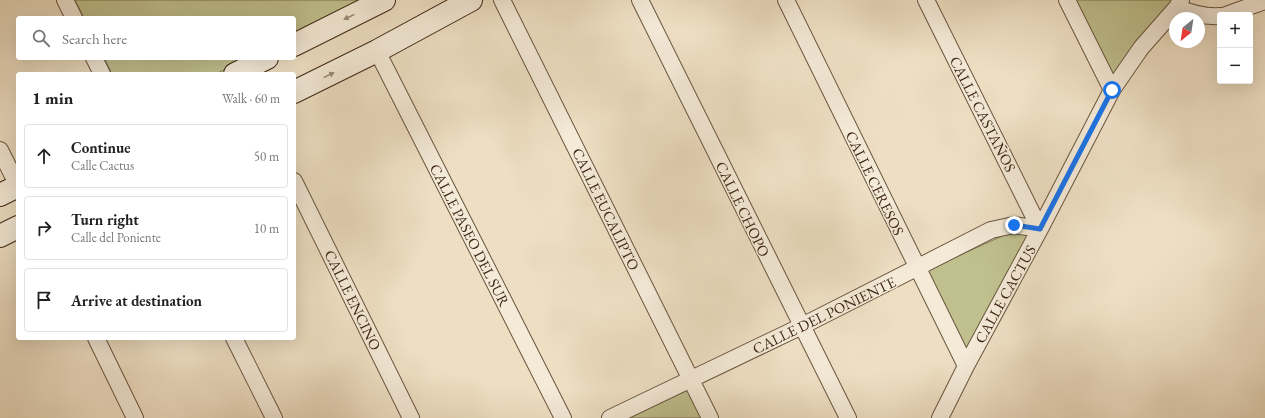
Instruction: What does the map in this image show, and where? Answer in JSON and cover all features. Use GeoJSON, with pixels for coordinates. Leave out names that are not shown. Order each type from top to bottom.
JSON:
{"type":"FeatureCollection","features":[{"type":"Feature","properties":{"kind":"street"},"geometry":{"type":"LineString","coordinates":[[65,0],[73,16]]}},
{"type":"Feature","properties":{"kind":"street"},"geometry":{"type":"LineString","coordinates":[[296,43],[384,0]]}},
{"type":"Feature","properties":{"kind":"street"},"geometry":{"type":"LineString","coordinates":[[296,91],[377,51],[472,0]]}},
{"type":"Feature","properties":{"kind":"street","name":"CALLE EUCALIPTO"},"geometry":{"type":"LineString","coordinates":[[502,0],[710,418]]}},
{"type":"Feature","properties":{"kind":"street","name":"CALLE CHOPO"},"geometry":{"type":"LineString","coordinates":[[640,0],[848,418]]}},
{"type":"Feature","properties":{"kind":"street","name":"CALLE CERESOS"},"geometry":{"type":"LineString","coordinates":[[786,0],[966,366]]}},
{"type":"Feature","properties":{"kind":"street","name":"CALLE CASTAÑOS"},"geometry":{"type":"LineString","coordinates":[[926,0],[1040,229]]}},
{"type":"Feature","properties":{"kind":"street"},"geometry":{"type":"LineString","coordinates":[[1067,0],[1112,90]]}},
{"type":"Feature","properties":{"kind":"street"},"geometry":{"type":"LineString","coordinates":[[1234,12],[1265,1]]}},
{"type":"Feature","properties":{"kind":"street"},"geometry":{"type":"LineString","coordinates":[[1179,4],[1192,14],[1208,17],[1217,16]]}},
{"type":"Feature","properties":{"kind":"street","name":"CALLE CACTUS"},"geometry":{"type":"LineString","coordinates":[[940,418],[1112,90],[1141,48],[1179,4]]}},
{"type":"Feature","properties":{"kind":"street","name":"CALLE PASEO DEL SUR"},"geometry":{"type":"LineString","coordinates":[[377,51],[563,418]]}},
{"type":"Feature","properties":{"kind":"street"},"geometry":{"type":"LineString","coordinates":[[95,60],[101,72]]}},
{"type":"Feature","properties":{"kind":"street"},"geometry":{"type":"LineString","coordinates":[[239,72],[263,60]]}},
{"type":"Feature","properties":{"kind":"street"},"geometry":{"type":"LineString","coordinates":[[0,150],[16,182]]}},
{"type":"Feature","properties":{"kind":"street","name":"CALLE ENCINO"},"geometry":{"type":"LineString","coordinates":[[296,186],[411,418]]}},
{"type":"Feature","properties":{"kind":"street"},"geometry":{"type":"LineString","coordinates":[[0,194],[16,187]]}},
{"type":"Feature","properties":{"kind":"street","name":"CALLE DEL PONIENTE"},"geometry":{"type":"LineString","coordinates":[[610,418],[802,326],[991,230],[1014,225],[1040,229]]}},
{"type":"Feature","properties":{"kind":"street"},"geometry":{"type":"LineString","coordinates":[[0,236],[16,228]]}},
{"type":"Feature","properties":{"kind":"street"},"geometry":{"type":"LineString","coordinates":[[97,340],[135,418]]}},
{"type":"Feature","properties":{"kind":"street"},"geometry":{"type":"LineString","coordinates":[[235,340],[274,418]]}},
{"type":"Feature","properties":{"kind":"green space"},"geometry":{"type":"Polygon","coordinates":[[[75,0],[367,0],[296,35],[296,16],[83,16],[75,0]]]}},
{"type":"Feature","properties":{"kind":"green space"},"geometry":{"type":"Polygon","coordinates":[[[1072,0],[1177,0],[1113,82],[1072,0]]]}},
{"type":"Feature","properties":{"kind":"green space"},"geometry":{"type":"Polygon","coordinates":[[[105,60],[244,60],[220,72],[111,72],[105,60]]]}},
{"type":"Feature","properties":{"kind":"green space"},"geometry":{"type":"Polygon","coordinates":[[[1013,231],[1034,232],[967,356],[925,271],[1013,231]]]}},
{"type":"Feature","properties":{"kind":"green space"},"geometry":{"type":"Polygon","coordinates":[[[689,385],[705,418],[621,418],[689,385]]]}},
{"type":"Feature","properties":{"kind":"route"},"geometry":{"type":"LineString","coordinates":[[1014,225],[1040,229],[1112,90]]}}]}
